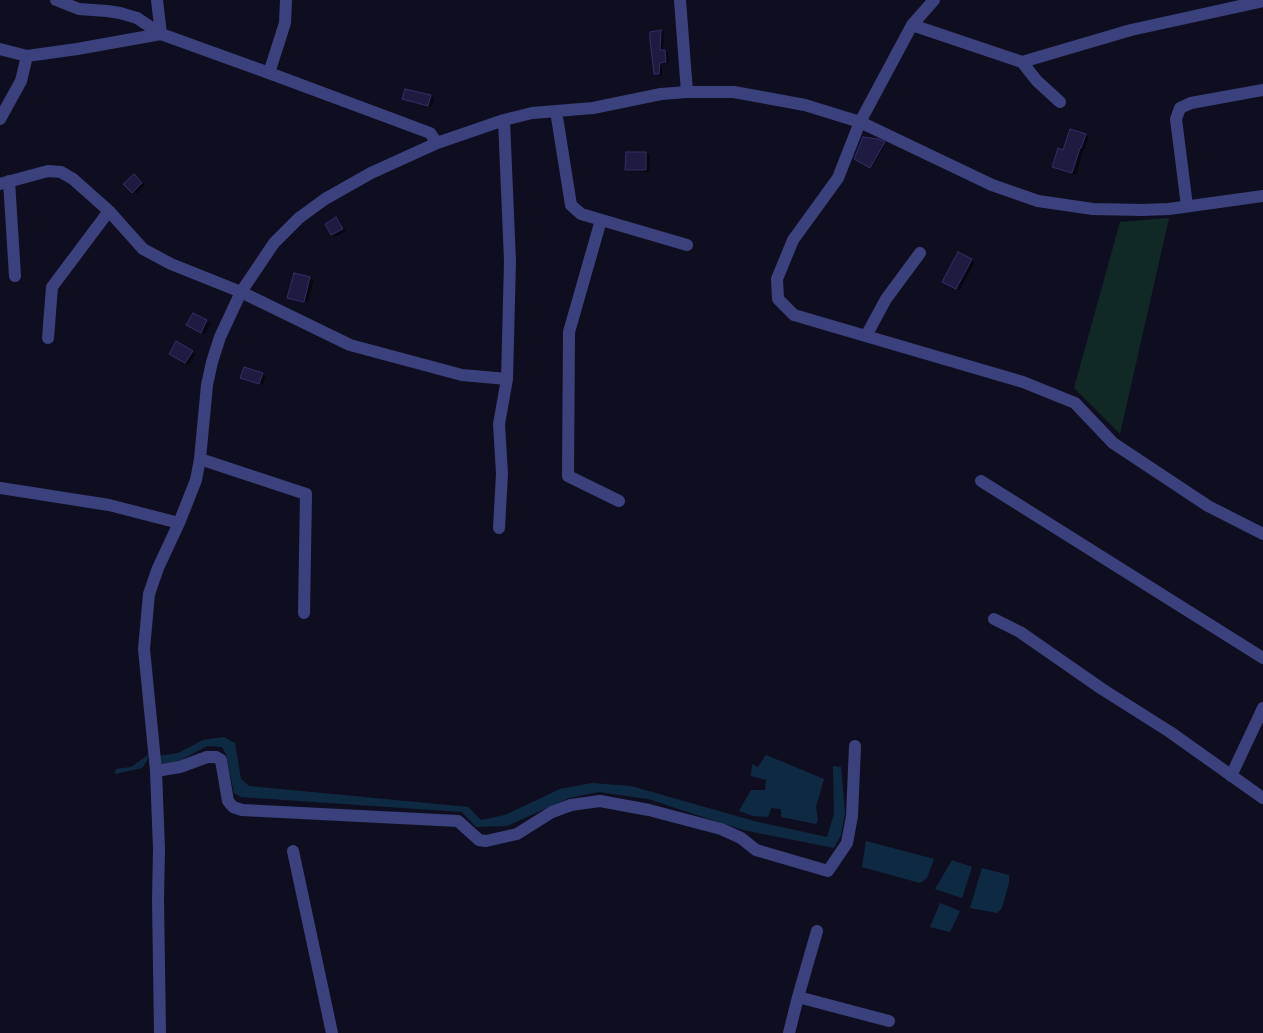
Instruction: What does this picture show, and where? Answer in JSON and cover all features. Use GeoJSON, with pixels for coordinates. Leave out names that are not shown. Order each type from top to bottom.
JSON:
{"type":"FeatureCollection","features":[{"type":"Feature","properties":{"kind":"street"},"geometry":{"type":"LineString","coordinates":[[56,0],[78,10],[107,11],[126,14],[137,18],[161,34],[430,133],[437,143]]}},
{"type":"Feature","properties":{"kind":"street"},"geometry":{"type":"LineString","coordinates":[[157,0],[161,34]]}},
{"type":"Feature","properties":{"kind":"street"},"geometry":{"type":"LineString","coordinates":[[269,73],[285,23],[286,0]]}},
{"type":"Feature","properties":{"kind":"street"},"geometry":{"type":"LineString","coordinates":[[680,0],[687,92]]}},
{"type":"Feature","properties":{"kind":"street"},"geometry":{"type":"LineString","coordinates":[[934,0],[925,5],[912,25],[860,122],[838,178],[792,240],[777,279],[778,299],[794,315],[1023,382],[1075,403],[1113,443],[1208,506],[1263,534]]}},
{"type":"Feature","properties":{"kind":"street"},"geometry":{"type":"LineString","coordinates":[[1022,62],[1131,30],[1263,1]]}},
{"type":"Feature","properties":{"kind":"street"},"geometry":{"type":"LineString","coordinates":[[912,25],[1022,62],[1037,80],[1060,102]]}},
{"type":"Feature","properties":{"kind":"street"},"geometry":{"type":"LineString","coordinates":[[0,49],[27,56],[161,34]]}},
{"type":"Feature","properties":{"kind":"street"},"geometry":{"type":"LineString","coordinates":[[0,120],[21,81],[27,56]]}},
{"type":"Feature","properties":{"kind":"street"},"geometry":{"type":"LineString","coordinates":[[1187,206],[1176,119],[1180,108],[1191,103],[1263,90]]}},
{"type":"Feature","properties":{"kind":"street"},"geometry":{"type":"LineString","coordinates":[[160,1033],[158,899],[159,849],[156,770],[144,650],[149,594],[158,568],[180,523],[196,480],[204,425],[204,406],[212,362],[220,337],[241,292],[274,243],[299,218],[320,203],[370,173],[437,143],[504,120],[532,113],[593,108],[661,94],[687,92],[734,92],[805,105],[860,122],[992,184],[1038,201],[1093,209],[1142,210],[1263,196]]}},
{"type":"Feature","properties":{"kind":"street"},"geometry":{"type":"LineString","coordinates":[[556,111],[571,205],[581,214],[687,245]]}},
{"type":"Feature","properties":{"kind":"street"},"geometry":{"type":"LineString","coordinates":[[499,528],[502,474],[499,424],[507,380],[510,261],[504,120]]}},
{"type":"Feature","properties":{"kind":"street"},"geometry":{"type":"LineString","coordinates":[[16,276],[4,182],[48,171],[61,172],[73,178],[108,210],[143,249],[171,264],[241,292],[350,345],[462,375],[507,380]]}},
{"type":"Feature","properties":{"kind":"street"},"geometry":{"type":"LineString","coordinates":[[48,338],[52,287],[108,210]]}},
{"type":"Feature","properties":{"kind":"street"},"geometry":{"type":"LineString","coordinates":[[601,220],[569,332],[568,476],[619,500]]}},
{"type":"Feature","properties":{"kind":"street"},"geometry":{"type":"LineString","coordinates":[[866,336],[886,299],[920,253]]}},
{"type":"Feature","properties":{"kind":"street"},"geometry":{"type":"LineString","coordinates":[[200,459],[306,494],[304,613]]}},
{"type":"Feature","properties":{"kind":"street"},"geometry":{"type":"LineString","coordinates":[[981,481],[1263,658]]}},
{"type":"Feature","properties":{"kind":"street"},"geometry":{"type":"LineString","coordinates":[[0,488],[109,505],[180,523]]}},
{"type":"Feature","properties":{"kind":"street"},"geometry":{"type":"LineString","coordinates":[[994,619],[1020,632],[1102,689],[1170,732],[1263,798]]}},
{"type":"Feature","properties":{"kind":"street"},"geometry":{"type":"LineString","coordinates":[[1231,776],[1263,708]]}},
{"type":"Feature","properties":{"kind":"street"},"geometry":{"type":"LineString","coordinates":[[156,770],[180,767],[207,757],[216,757],[221,760],[228,801],[233,808],[242,810],[458,821],[479,840],[486,841],[517,834],[552,812],[600,801],[649,810],[721,829],[741,838],[756,850],[828,871],[847,843],[852,816],[855,746]]}},
{"type":"Feature","properties":{"kind":"street"},"geometry":{"type":"LineString","coordinates":[[293,851],[332,1033]]}},
{"type":"Feature","properties":{"kind":"street"},"geometry":{"type":"LineString","coordinates":[[789,1033],[816,931]]}},
{"type":"Feature","properties":{"kind":"street"},"geometry":{"type":"LineString","coordinates":[[798,997],[888,1020]]}},
{"type":"Feature","properties":{"kind":"green space"},"geometry":{"type":"Polygon","coordinates":[[[1169,218],[1120,434],[1074,388],[1120,222],[1169,218]]]}},
{"type":"Feature","properties":{"kind":"water"},"geometry":{"type":"Polygon","coordinates":[[[224,737],[235,743],[241,779],[249,786],[468,807],[481,820],[505,815],[560,789],[592,783],[631,786],[754,821],[827,837],[834,814],[833,766],[841,767],[845,813],[841,835],[834,848],[743,830],[648,799],[599,792],[569,798],[507,826],[476,827],[462,812],[241,797],[234,793],[226,754],[222,747],[207,746],[177,762],[160,764],[159,756],[178,753],[203,740],[224,737]]]}},
{"type":"Feature","properties":{"kind":"water"},"geometry":{"type":"Polygon","coordinates":[[[148,755],[147,761],[142,768],[115,774],[116,769],[131,767],[148,755]]]}},
{"type":"Feature","properties":{"kind":"water"},"geometry":{"type":"Polygon","coordinates":[[[766,755],[824,779],[816,807],[818,821],[816,824],[781,817],[781,809],[771,808],[768,817],[753,816],[739,811],[751,790],[765,790],[766,780],[751,776],[752,764],[758,767],[766,755]]]}},
{"type":"Feature","properties":{"kind":"water"},"geometry":{"type":"Polygon","coordinates":[[[866,841],[934,859],[927,878],[920,883],[862,867],[866,841]]]}},
{"type":"Feature","properties":{"kind":"water"},"geometry":{"type":"Polygon","coordinates":[[[952,860],[972,867],[962,898],[935,889],[952,860]]]}},
{"type":"Feature","properties":{"kind":"water"},"geometry":{"type":"Polygon","coordinates":[[[982,868],[1009,875],[1009,883],[1002,908],[997,913],[970,908],[982,868]]]}},
{"type":"Feature","properties":{"kind":"water"},"geometry":{"type":"Polygon","coordinates":[[[940,903],[960,911],[950,932],[930,927],[940,903]]]}},
{"type":"Feature","properties":{"kind":"building"},"geometry":{"type":"Polygon","coordinates":[[[661,30],[660,50],[665,50],[666,62],[660,63],[659,74],[654,74],[650,32],[661,30]]]}},
{"type":"Feature","properties":{"kind":"building"},"geometry":{"type":"Polygon","coordinates":[[[405,89],[431,95],[428,106],[402,99],[405,89]]]}},
{"type":"Feature","properties":{"kind":"building"},"geometry":{"type":"Polygon","coordinates":[[[1070,129],[1086,134],[1072,173],[1052,167],[1058,148],[1063,150],[1070,129]]]}},
{"type":"Feature","properties":{"kind":"building"},"geometry":{"type":"Polygon","coordinates":[[[863,137],[878,139],[885,142],[870,168],[854,159],[863,137]]]}},
{"type":"Feature","properties":{"kind":"building"},"geometry":{"type":"Polygon","coordinates":[[[626,152],[646,152],[646,170],[625,170],[626,152]]]}},
{"type":"Feature","properties":{"kind":"building"},"geometry":{"type":"Polygon","coordinates":[[[134,174],[142,183],[132,193],[123,184],[134,174]]]}},
{"type":"Feature","properties":{"kind":"building"},"geometry":{"type":"Polygon","coordinates":[[[336,217],[343,229],[331,235],[325,224],[336,217]]]}},
{"type":"Feature","properties":{"kind":"building"},"geometry":{"type":"Polygon","coordinates":[[[958,252],[972,259],[956,289],[942,282],[958,252]]]}},
{"type":"Feature","properties":{"kind":"building"},"geometry":{"type":"Polygon","coordinates":[[[294,273],[310,277],[304,302],[287,298],[294,273]]]}},
{"type":"Feature","properties":{"kind":"building"},"geometry":{"type":"Polygon","coordinates":[[[193,313],[207,320],[201,333],[186,325],[193,313]]]}},
{"type":"Feature","properties":{"kind":"building"},"geometry":{"type":"Polygon","coordinates":[[[176,341],[193,351],[185,363],[169,354],[176,341]]]}},
{"type":"Feature","properties":{"kind":"building"},"geometry":{"type":"Polygon","coordinates":[[[244,367],[263,373],[259,384],[240,378],[244,367]]]}}]}
